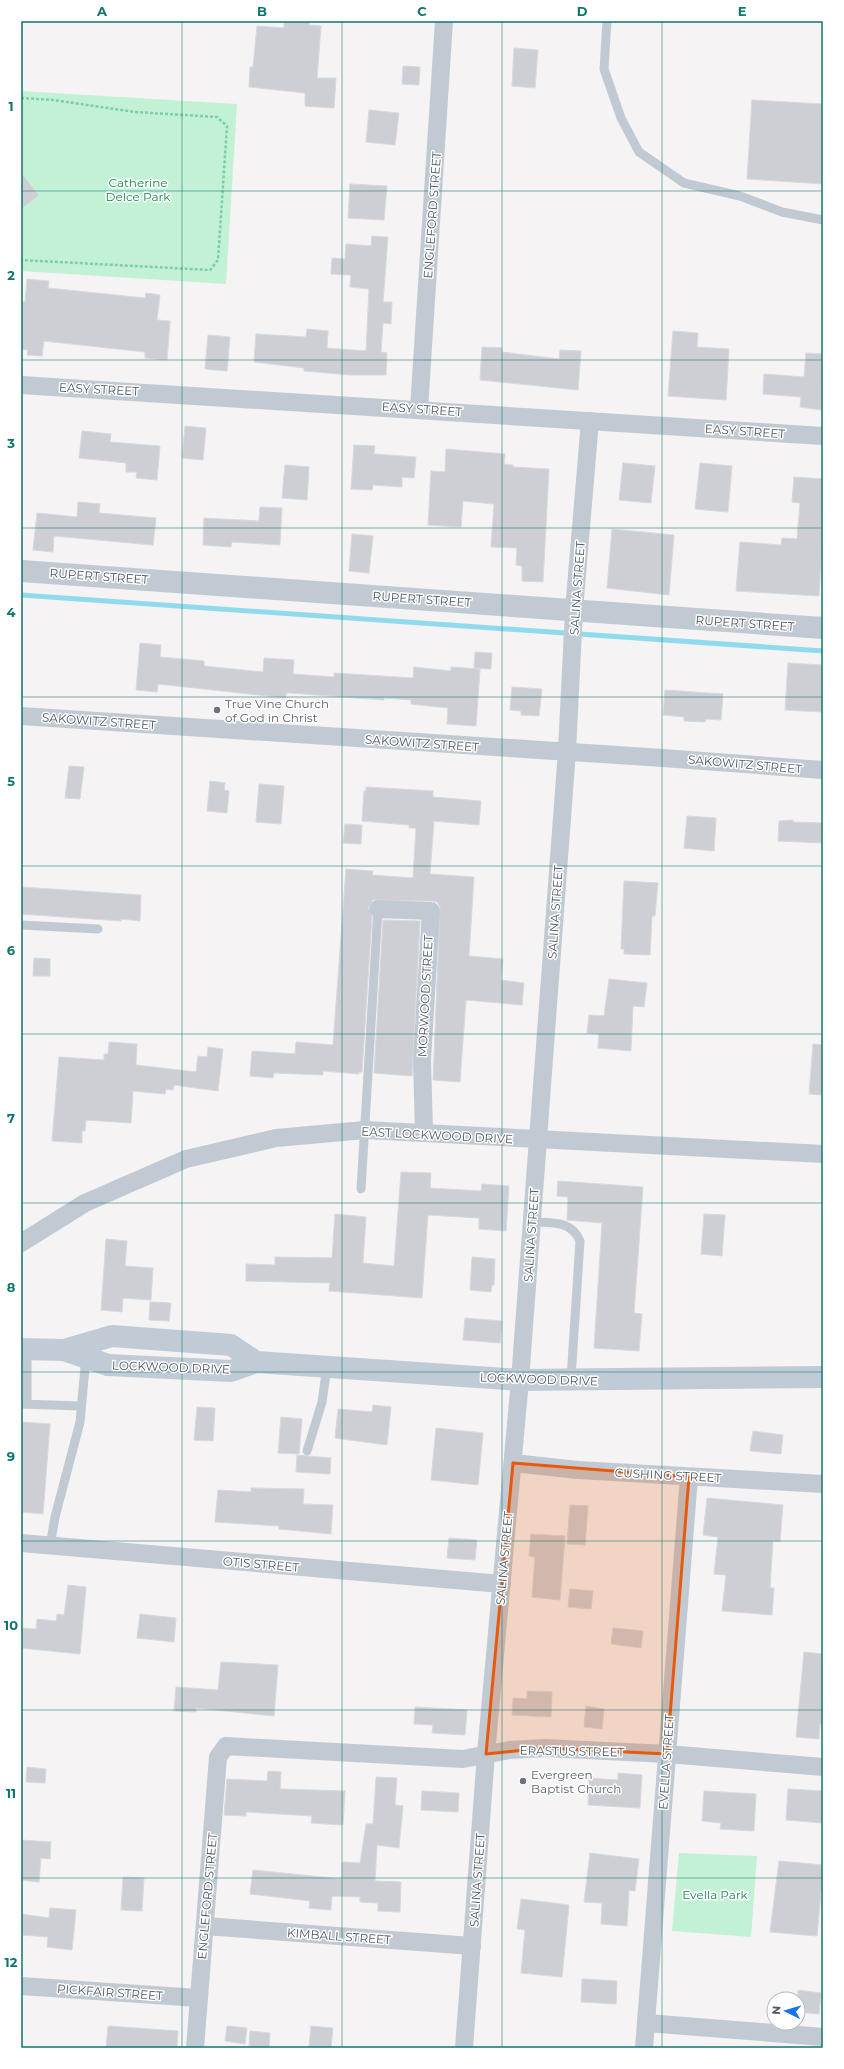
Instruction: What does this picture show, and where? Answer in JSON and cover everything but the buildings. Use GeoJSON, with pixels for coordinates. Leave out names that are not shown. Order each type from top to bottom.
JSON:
{"type":"FeatureCollection","features":[{"type":"Feature","properties":{"kind":"main road","name":"LOCKWOOD DRIVE"},"geometry":{"type":"LineString","coordinates":[[64,1350],[112,1336],[231,1345],[256,1362]]}},
{"type":"Feature","properties":{"kind":"main road","name":"LOCKWOOD DRIVE"},"geometry":{"type":"LineString","coordinates":[[24,1349],[64,1350],[108,1365],[231,1371],[256,1362],[520,1380],[571,1381],[823,1377]]}},
{"type":"Feature","properties":{"kind":"street","name":"ENGLEFORD STREET"},"geometry":{"type":"LineString","coordinates":[[419,409],[444,21]]}},
{"type":"Feature","properties":{"kind":"street","name":"EASY STREET"},"geometry":{"type":"LineString","coordinates":[[21,385],[419,409],[823,436]]}},
{"type":"Feature","properties":{"kind":"street","name":"SALINA STREET"},"geometry":{"type":"LineString","coordinates":[[464,2048],[486,1754],[520,1380],[567,752],[574,616],[590,421]]}},
{"type":"Feature","properties":{"kind":"street","name":"RUPERT STREET"},"geometry":{"type":"LineString","coordinates":[[21,571],[574,616],[823,628]]}},
{"type":"Feature","properties":{"kind":"street","name":"SAKOWITZ STREET"},"geometry":{"type":"LineString","coordinates":[[21,716],[823,770]]}},
{"type":"Feature","properties":{"kind":"street","name":"MORWOOD STREET"},"geometry":{"type":"LineString","coordinates":[[378,909],[431,911],[422,1060],[424,1132]]}},
{"type":"Feature","properties":{"kind":"street","name":"EAST LOCKWOOD DRIVE"},"geometry":{"type":"LineString","coordinates":[[22,1242],[85,1203],[186,1159],[276,1138],[365,1130],[823,1154]]}},
{"type":"Feature","properties":{"kind":"street","name":"CUSHING STREET"},"geometry":{"type":"LineString","coordinates":[[513,1463],[578,1470],[823,1484]]}},
{"type":"Feature","properties":{"kind":"street","name":"EVELLA STREET"},"geometry":{"type":"LineString","coordinates":[[644,2048],[689,1477]]}},
{"type":"Feature","properties":{"kind":"street","name":"OTIS STREET"},"geometry":{"type":"LineString","coordinates":[[21,1543],[502,1584]]}},
{"type":"Feature","properties":{"kind":"street","name":"ENGLEFORD STREET"},"geometry":{"type":"LineString","coordinates":[[195,2048],[218,1757],[226,1746]]}},
{"type":"Feature","properties":{"kind":"street","name":"ERASTUS STREET"},"geometry":{"type":"LineString","coordinates":[[226,1746],[463,1759],[509,1750],[545,1748],[666,1754],[823,1767]]}},
{"type":"Feature","properties":{"kind":"street","name":"KIMBALL STREET"},"geometry":{"type":"LineString","coordinates":[[205,1926],[472,1946]]}},
{"type":"Feature","properties":{"kind":"street","name":"PICKFAIR STREET"},"geometry":{"type":"LineString","coordinates":[[21,1986],[198,1998]]}},
{"type":"Feature","properties":{"kind":"street"},"geometry":{"type":"LineString","coordinates":[[647,2023],[823,2037]]}},
{"type":"Feature","properties":{"kind":"lane"},"geometry":{"type":"LineString","coordinates":[[606,21],[604,69],[621,118],[639,152],[684,182],[740,196],[782,212],[823,220]]}},
{"type":"Feature","properties":{"kind":"lane"},"geometry":{"type":"LineString","coordinates":[[361,1189],[378,909]]}},
{"type":"Feature","properties":{"kind":"lane"},"geometry":{"type":"LineString","coordinates":[[21,925],[98,929]]}},
{"type":"Feature","properties":{"kind":"lane"},"geometry":{"type":"LineString","coordinates":[[532,1222],[564,1224],[576,1232],[580,1241],[571,1381]]}},
{"type":"Feature","properties":{"kind":"lane"},"geometry":{"type":"LineString","coordinates":[[24,1349],[24,1404],[80,1406]]}},
{"type":"Feature","properties":{"kind":"lane"},"geometry":{"type":"LineString","coordinates":[[50,1546],[55,1517],[80,1422],[80,1406],[86,1357]]}},
{"type":"Feature","properties":{"kind":"lane"},"geometry":{"type":"LineString","coordinates":[[307,1451],[322,1402],[327,1367]]}},
{"type":"Feature","properties":{"kind":"path"},"geometry":{"type":"LineString","coordinates":[[21,98],[53,100],[135,112],[217,117],[227,126],[218,260],[210,270],[21,260]]}},
{"type":"Feature","properties":{"kind":"highlighted area"},"geometry":{"type":"Polygon","coordinates":[[[513,1463],[689,1477],[667,1754],[545,1748],[486,1754],[513,1463]]]}},
{"type":"Feature","properties":{"kind":"green space","name":"Catherine Delce Park"},"geometry":{"type":"Polygon","coordinates":[[[21,91],[237,104],[226,284],[21,271],[21,91]]]}},
{"type":"Feature","properties":{"kind":"green space","name":"Evella Park"},"geometry":{"type":"Polygon","coordinates":[[[679,1853],[757,1856],[751,1937],[672,1931],[679,1853]]]}},
{"type":"Feature","properties":{"kind":"waterway"},"geometry":{"type":"LineString","coordinates":[[21,595],[823,651]]}},
{"type":"Feature","properties":{"kind":"place","name":"True Vine Church of God in Christ"},"geometry":{"type":"Point","coordinates":[217,710]}},
{"type":"Feature","properties":{"kind":"place","name":"Evergreen Baptist Church"},"geometry":{"type":"Point","coordinates":[523,1781]}}]}
